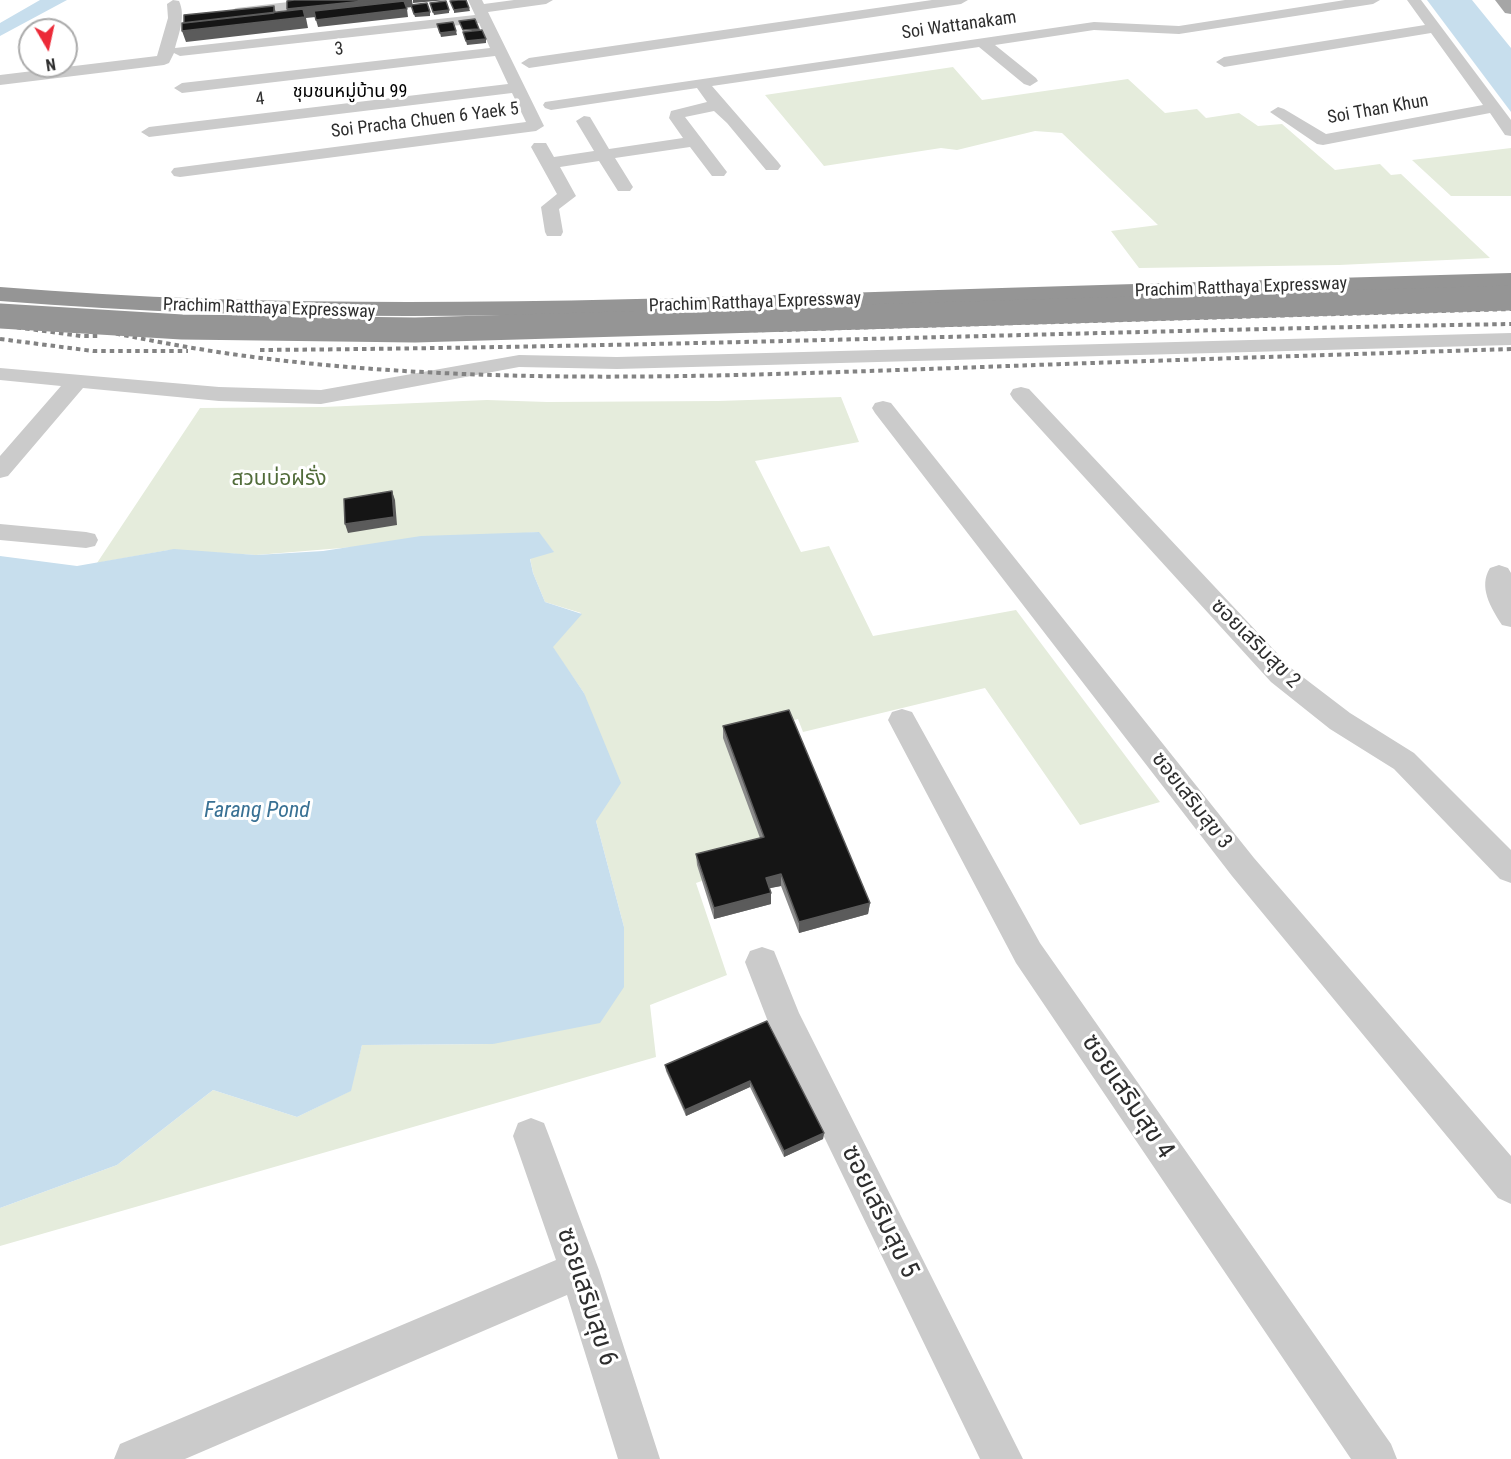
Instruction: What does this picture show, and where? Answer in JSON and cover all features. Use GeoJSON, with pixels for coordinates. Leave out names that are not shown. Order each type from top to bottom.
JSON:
{"type":"FeatureCollection","features":[{"type":"Feature","properties":{"kind":"highway","name":"Prachim Ratthaya Expressway"},"geometry":{"type":"LineString","coordinates":[[0,294],[82,302],[188,308],[382,312],[1511,280]]}},
{"type":"Feature","properties":{"kind":"highway","name":"Prachim Ratthaya Expressway"},"geometry":{"type":"LineString","coordinates":[[0,316],[182,327],[415,330],[1511,298]]}},
{"type":"Feature","properties":{"kind":"main road"},"geometry":{"type":"LineString","coordinates":[[1503,0],[1511,9]]}},
{"type":"Feature","properties":{"kind":"street"},"geometry":{"type":"LineString","coordinates":[[219,13],[345,0]]}},
{"type":"Feature","properties":{"kind":"street"},"geometry":{"type":"LineString","coordinates":[[180,51],[546,0]]}},
{"type":"Feature","properties":{"kind":"street"},"geometry":{"type":"LineString","coordinates":[[529,63],[954,0]]}},
{"type":"Feature","properties":{"kind":"street","name":"Soi Wattanakam"},"geometry":{"type":"LineString","coordinates":[[551,105],[1116,24],[1160,31],[1373,0]]}},
{"type":"Feature","properties":{"kind":"street"},"geometry":{"type":"LineString","coordinates":[[1414,0],[1511,131]]}},
{"type":"Feature","properties":{"kind":"street","name":"Soi Pracha Chuen 6 Yaek 5"},"geometry":{"type":"LineString","coordinates":[[180,172],[533,127],[536,124],[479,9]]}},
{"type":"Feature","properties":{"kind":"street"},"geometry":{"type":"LineString","coordinates":[[0,80],[164,60],[178,13]]}},
{"type":"Feature","properties":{"kind":"street"},"geometry":{"type":"LineString","coordinates":[[734,18],[747,32]]}},
{"type":"Feature","properties":{"kind":"street"},"geometry":{"type":"LineString","coordinates":[[1202,26],[1225,50],[1434,28]]}},
{"type":"Feature","properties":{"kind":"street"},"geometry":{"type":"LineString","coordinates":[[571,41],[564,44],[571,58]]}},
{"type":"Feature","properties":{"kind":"street"},"geometry":{"type":"LineString","coordinates":[[982,42],[1030,81]]}},
{"type":"Feature","properties":{"kind":"street","name":"3"},"geometry":{"type":"LineString","coordinates":[[182,88],[500,51]]}},
{"type":"Feature","properties":{"kind":"street"},"geometry":{"type":"LineString","coordinates":[[702,84],[717,105],[733,119],[772,166]]}},
{"type":"Feature","properties":{"kind":"street","name":"4"},"geometry":{"type":"LineString","coordinates":[[149,132],[518,88]]}},
{"type":"Feature","properties":{"kind":"street"},"geometry":{"type":"LineString","coordinates":[[717,105],[677,114],[677,118],[718,172]]}},
{"type":"Feature","properties":{"kind":"street","name":"Soi Than Khun"},"geometry":{"type":"LineString","coordinates":[[1278,112],[1323,140],[1492,108]]}},
{"type":"Feature","properties":{"kind":"street"},"geometry":{"type":"LineString","coordinates":[[584,122],[624,187]]}},
{"type":"Feature","properties":{"kind":"street"},"geometry":{"type":"LineString","coordinates":[[537,141],[567,196],[550,207],[554,232]]}},
{"type":"Feature","properties":{"kind":"street"},"geometry":{"type":"LineString","coordinates":[[549,164],[694,141]]}},
{"type":"Feature","properties":{"kind":"street"},"geometry":{"type":"LineString","coordinates":[[0,374],[219,394],[321,397],[519,361],[617,363],[1511,339]]}},
{"type":"Feature","properties":{"kind":"street"},"geometry":{"type":"LineString","coordinates":[[0,471],[77,381]]}},
{"type":"Feature","properties":{"kind":"street","name":"ซอยเสริมสุข 2"},"geometry":{"type":"LineString","coordinates":[[1021,394],[1281,675],[1340,721],[1404,761],[1511,870]]}},
{"type":"Feature","properties":{"kind":"street","name":"ซอยเสริมสุข 3"},"geometry":{"type":"LineString","coordinates":[[883,408],[1243,867],[1511,1185]]}},
{"type":"Feature","properties":{"kind":"street"},"geometry":{"type":"LineString","coordinates":[[0,532],[86,540]]}},
{"type":"Feature","properties":{"kind":"street"},"geometry":{"type":"LineString","coordinates":[[1499,574],[1500,602],[1511,618]]}},
{"type":"Feature","properties":{"kind":"street","name":"ซอยเสริมสุข 4"},"geometry":{"type":"LineString","coordinates":[[902,720],[1028,953],[1376,1459]]}},
{"type":"Feature","properties":{"kind":"street","name":"ซอยเสริมสุข 5"},"geometry":{"type":"LineString","coordinates":[[762,962],[784,1019],[1002,1459]]}},
{"type":"Feature","properties":{"kind":"street","name":"ซอยเสริมสุข 6"},"geometry":{"type":"LineString","coordinates":[[531,1136],[579,1270],[639,1459]]}},
{"type":"Feature","properties":{"kind":"street"},"geometry":{"type":"LineString","coordinates":[[135,1459],[579,1270]]}},
{"type":"Feature","properties":{"kind":"green space"},"geometry":{"type":"Polygon","coordinates":[[[953,67],[982,100],[1128,79],[1165,113],[1197,109],[1206,118],[1239,113],[1258,126],[1282,124],[1335,170],[1380,164],[1391,175],[1401,174],[1490,258],[1339,265],[1139,268],[1111,231],[1158,225],[1062,133],[1035,131],[957,150],[941,148],[824,166],[765,95],[953,67]]]}},
{"type":"Feature","properties":{"kind":"green space"},"geometry":{"type":"Polygon","coordinates":[[[1511,148],[1511,196],[1451,196],[1412,160],[1511,148]]]}},
{"type":"Feature","properties":{"kind":"green space","name":"สวนบ่อฝรั่ง"},"geometry":{"type":"Polygon","coordinates":[[[841,397],[859,442],[755,461],[801,552],[829,546],[873,636],[1016,610],[1160,802],[1080,825],[985,688],[803,732],[798,719],[739,736],[786,852],[696,883],[727,975],[650,1005],[656,1057],[0,1246],[0,1208],[117,1165],[213,1090],[297,1117],[350,1091],[362,1045],[493,1044],[624,927],[596,821],[584,693],[552,647],[581,613],[545,602],[533,573],[530,558],[553,551],[538,532],[256,555],[169,550],[97,563],[200,408],[323,407],[487,400],[718,401],[841,397]]]}},
{"type":"Feature","properties":{"kind":"water"},"geometry":{"type":"Polygon","coordinates":[[[40,0],[67,0],[34,18],[18,18],[18,26],[0,36],[0,23],[40,0]]]}},
{"type":"Feature","properties":{"kind":"water"},"geometry":{"type":"Polygon","coordinates":[[[1427,0],[1472,0],[1511,48],[1511,112],[1427,0]]]}},
{"type":"Feature","properties":{"kind":"water","name":"Farang Pond"},"geometry":{"type":"Polygon","coordinates":[[[539,532],[554,552],[530,559],[545,602],[582,614],[553,647],[584,693],[621,783],[596,821],[624,927],[624,987],[600,1023],[493,1044],[362,1045],[351,1091],[297,1117],[213,1090],[117,1165],[0,1208],[0,556],[77,566],[174,549],[256,555],[323,551],[421,536],[539,532]]]}},
{"type":"Feature","properties":{"kind":"building"},"geometry":{"type":"Polygon","coordinates":[[[373,0],[287,9],[287,1],[373,0]]]}},
{"type":"Feature","properties":{"kind":"building"},"geometry":{"type":"Polygon","coordinates":[[[466,0],[469,8],[454,10],[450,1],[466,0]]]}},
{"type":"Feature","properties":{"kind":"building"},"geometry":{"type":"Polygon","coordinates":[[[404,1],[407,9],[316,20],[314,11],[404,1]]]}},
{"type":"Feature","properties":{"kind":"building"},"geometry":{"type":"Polygon","coordinates":[[[446,1],[449,10],[433,12],[430,3],[446,1]]]}},
{"type":"Feature","properties":{"kind":"building"},"geometry":{"type":"Polygon","coordinates":[[[427,3],[430,12],[414,14],[411,5],[427,3]]]}},
{"type":"Feature","properties":{"kind":"building"},"geometry":{"type":"Polygon","coordinates":[[[274,6],[274,13],[184,23],[184,15],[274,6]]]}},
{"type":"Feature","properties":{"kind":"building"},"geometry":{"type":"Polygon","coordinates":[[[303,9],[305,17],[182,31],[182,23],[303,9]]]}},
{"type":"Feature","properties":{"kind":"building"},"geometry":{"type":"Polygon","coordinates":[[[475,19],[479,29],[463,30],[459,21],[475,19]]]}},
{"type":"Feature","properties":{"kind":"building"},"geometry":{"type":"Polygon","coordinates":[[[453,22],[456,31],[440,33],[437,24],[453,22]]]}},
{"type":"Feature","properties":{"kind":"building"},"geometry":{"type":"Polygon","coordinates":[[[482,30],[486,39],[466,41],[463,32],[482,30]]]}},
{"type":"Feature","properties":{"kind":"building"},"geometry":{"type":"Polygon","coordinates":[[[392,491],[394,517],[345,524],[344,499],[392,491]]]}},
{"type":"Feature","properties":{"kind":"building"},"geometry":{"type":"Polygon","coordinates":[[[789,710],[870,903],[799,922],[781,874],[766,878],[771,893],[714,908],[696,854],[764,837],[723,726],[789,710]]]}},
{"type":"Feature","properties":{"kind":"building"},"geometry":{"type":"Polygon","coordinates":[[[767,1021],[824,1133],[784,1151],[750,1081],[685,1110],[665,1065],[767,1021]]]}},
{"type":"Feature","properties":{"kind":"railway"},"geometry":{"type":"LineString","coordinates":[[0,307],[134,337],[269,359],[440,373],[526,376],[784,374],[1511,349]]}},
{"type":"Feature","properties":{"kind":"railway"},"geometry":{"type":"LineString","coordinates":[[167,336],[398,329],[614,332],[775,330],[1511,309]]}},
{"type":"Feature","properties":{"kind":"railway"},"geometry":{"type":"LineString","coordinates":[[260,350],[573,346],[1511,324]]}},
{"type":"Feature","properties":{"kind":"railway"},"geometry":{"type":"LineString","coordinates":[[0,325],[81,336],[98,336]]}},
{"type":"Feature","properties":{"kind":"railway"},"geometry":{"type":"LineString","coordinates":[[0,339],[93,351],[188,351]]}},
{"type":"Feature","properties":{"kind":"district","name":"ชุมชนหมู่บ้าน 99"},"geometry":{"type":"Point","coordinates":[350,92]}}]}
